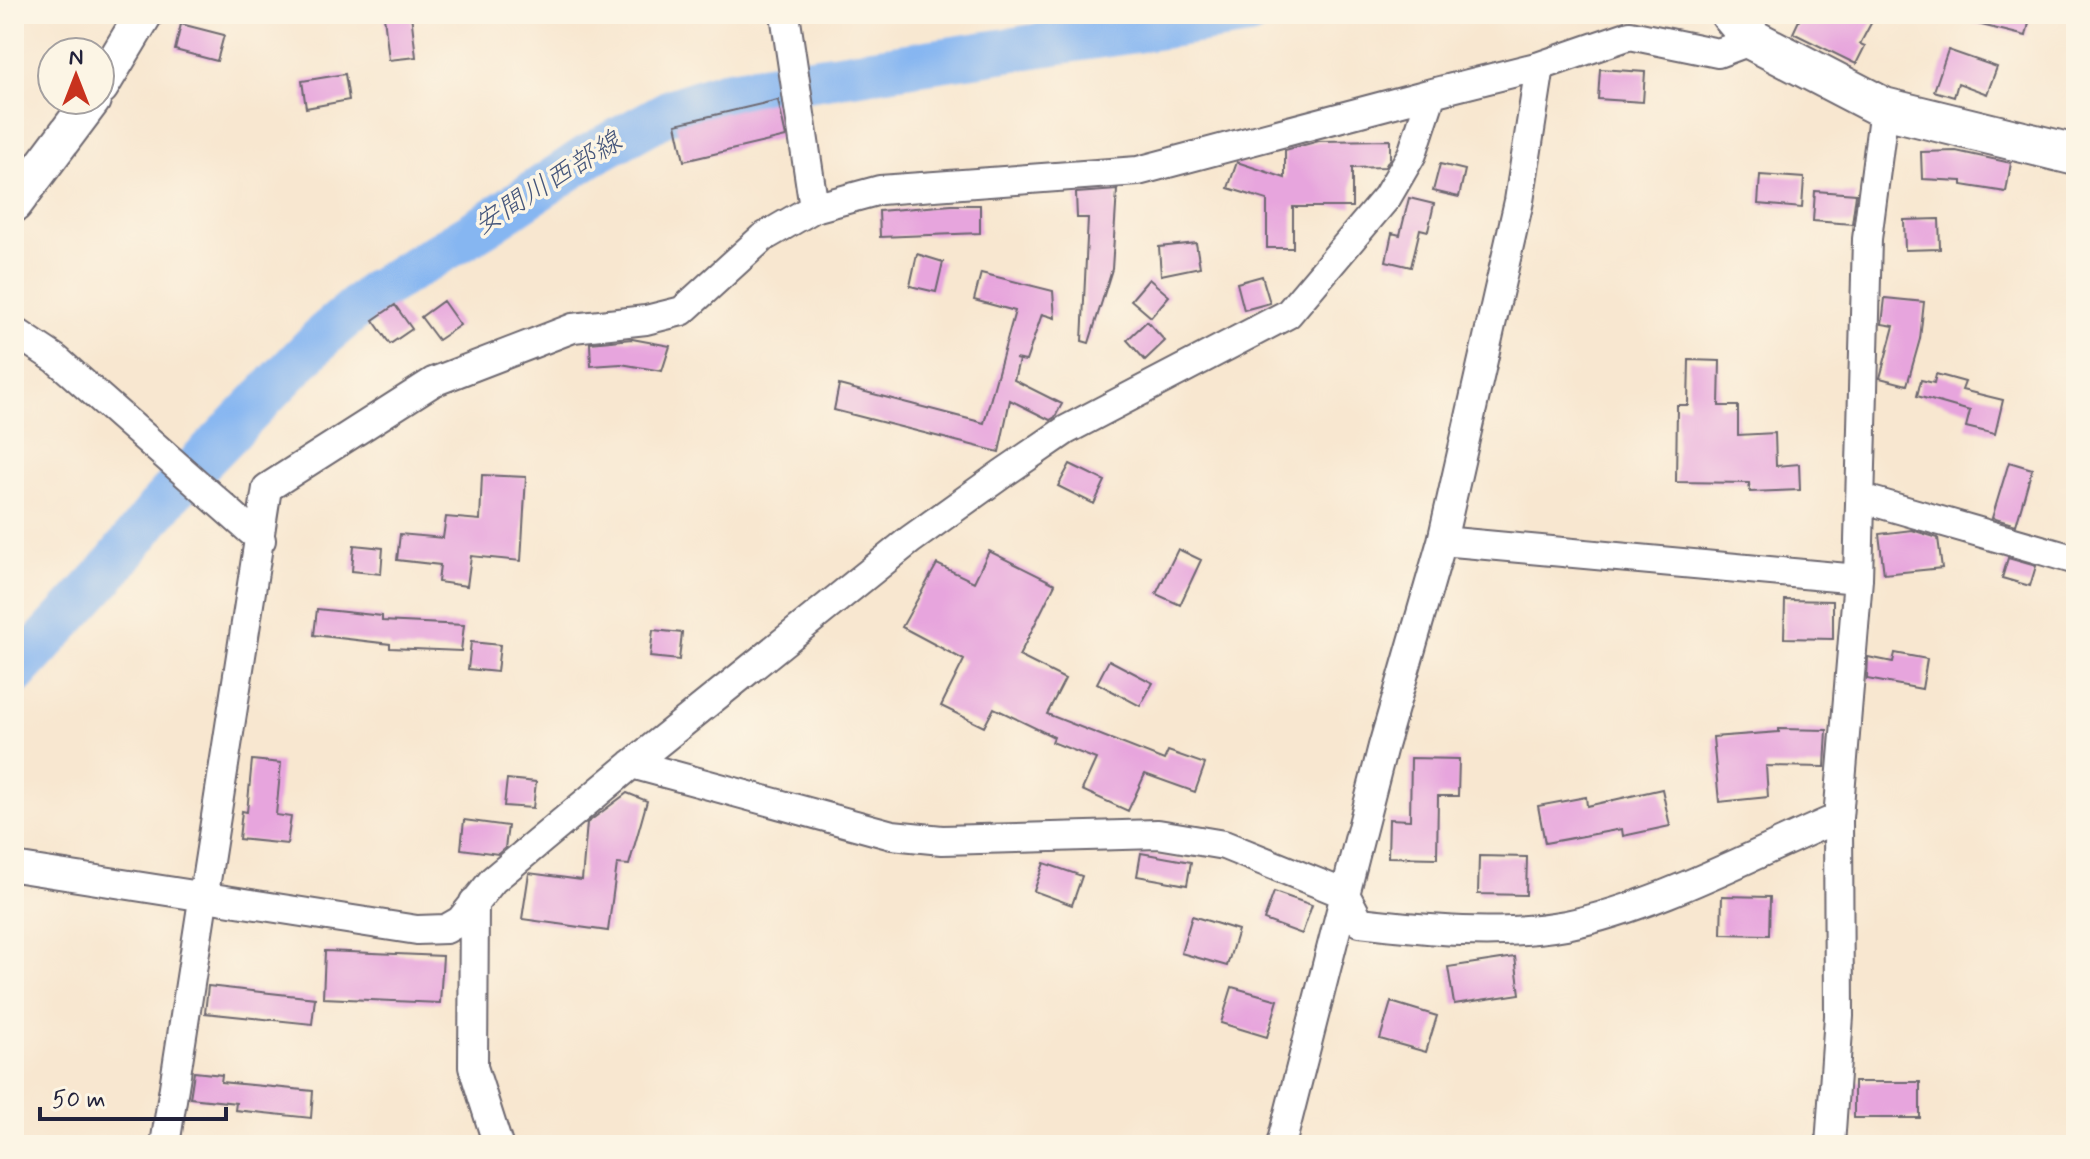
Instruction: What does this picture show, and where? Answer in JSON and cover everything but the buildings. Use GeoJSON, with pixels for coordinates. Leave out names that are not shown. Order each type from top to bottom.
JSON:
{"type":"FeatureCollection","features":[{"type":"Feature","properties":{"kind":"main road"},"geometry":{"type":"LineString","coordinates":[[1742,27],[1884,108],[2076,155]]}},
{"type":"Feature","properties":{"kind":"street"},"geometry":{"type":"LineString","coordinates":[[116,60],[144,14]]}},
{"type":"Feature","properties":{"kind":"street"},"geometry":{"type":"LineString","coordinates":[[785,14],[814,208]]}},
{"type":"Feature","properties":{"kind":"street"},"geometry":{"type":"LineString","coordinates":[[165,1145],[267,488],[433,382],[573,328],[646,320],[682,311],[762,238],[814,208],[880,190],[1138,171],[1540,66],[1630,35],[1718,53],[1742,27]]}},
{"type":"Feature","properties":{"kind":"street"},"geometry":{"type":"LineString","coordinates":[[1281,1145],[1345,894],[1442,541],[1519,201],[1540,66]]}},
{"type":"Feature","properties":{"kind":"street"},"geometry":{"type":"LineString","coordinates":[[14,867],[417,930],[446,929],[460,921],[493,880],[910,540],[1066,430],[1288,314],[1387,197],[1412,154],[1432,93]]}},
{"type":"Feature","properties":{"kind":"street"},"geometry":{"type":"LineString","coordinates":[[1830,1145],[1839,1016],[1838,818],[1858,579],[1867,239],[1884,108]]}},
{"type":"Feature","properties":{"kind":"street"},"geometry":{"type":"LineString","coordinates":[[14,204],[80,116]]}},
{"type":"Feature","properties":{"kind":"street"},"geometry":{"type":"LineString","coordinates":[[14,331],[56,359],[261,540]]}},
{"type":"Feature","properties":{"kind":"street"},"geometry":{"type":"LineString","coordinates":[[1861,498],[2076,560]]}},
{"type":"Feature","properties":{"kind":"street"},"geometry":{"type":"LineString","coordinates":[[1442,541],[1858,579]]}},
{"type":"Feature","properties":{"kind":"street"},"geometry":{"type":"LineString","coordinates":[[632,764],[892,835],[942,840],[1158,834],[1224,845],[1345,894],[1360,922],[1485,931],[1565,925],[1638,904],[1838,818]]}},
{"type":"Feature","properties":{"kind":"street"},"geometry":{"type":"LineString","coordinates":[[474,902],[473,1067],[498,1145]]}},
{"type":"Feature","properties":{"kind":"waterway","name":"安間川西部線"},"geometry":{"type":"LineString","coordinates":[[14,674],[107,573],[169,495],[325,334],[376,291],[487,224],[587,157],[672,110],[724,93],[1249,14]]}}]}
